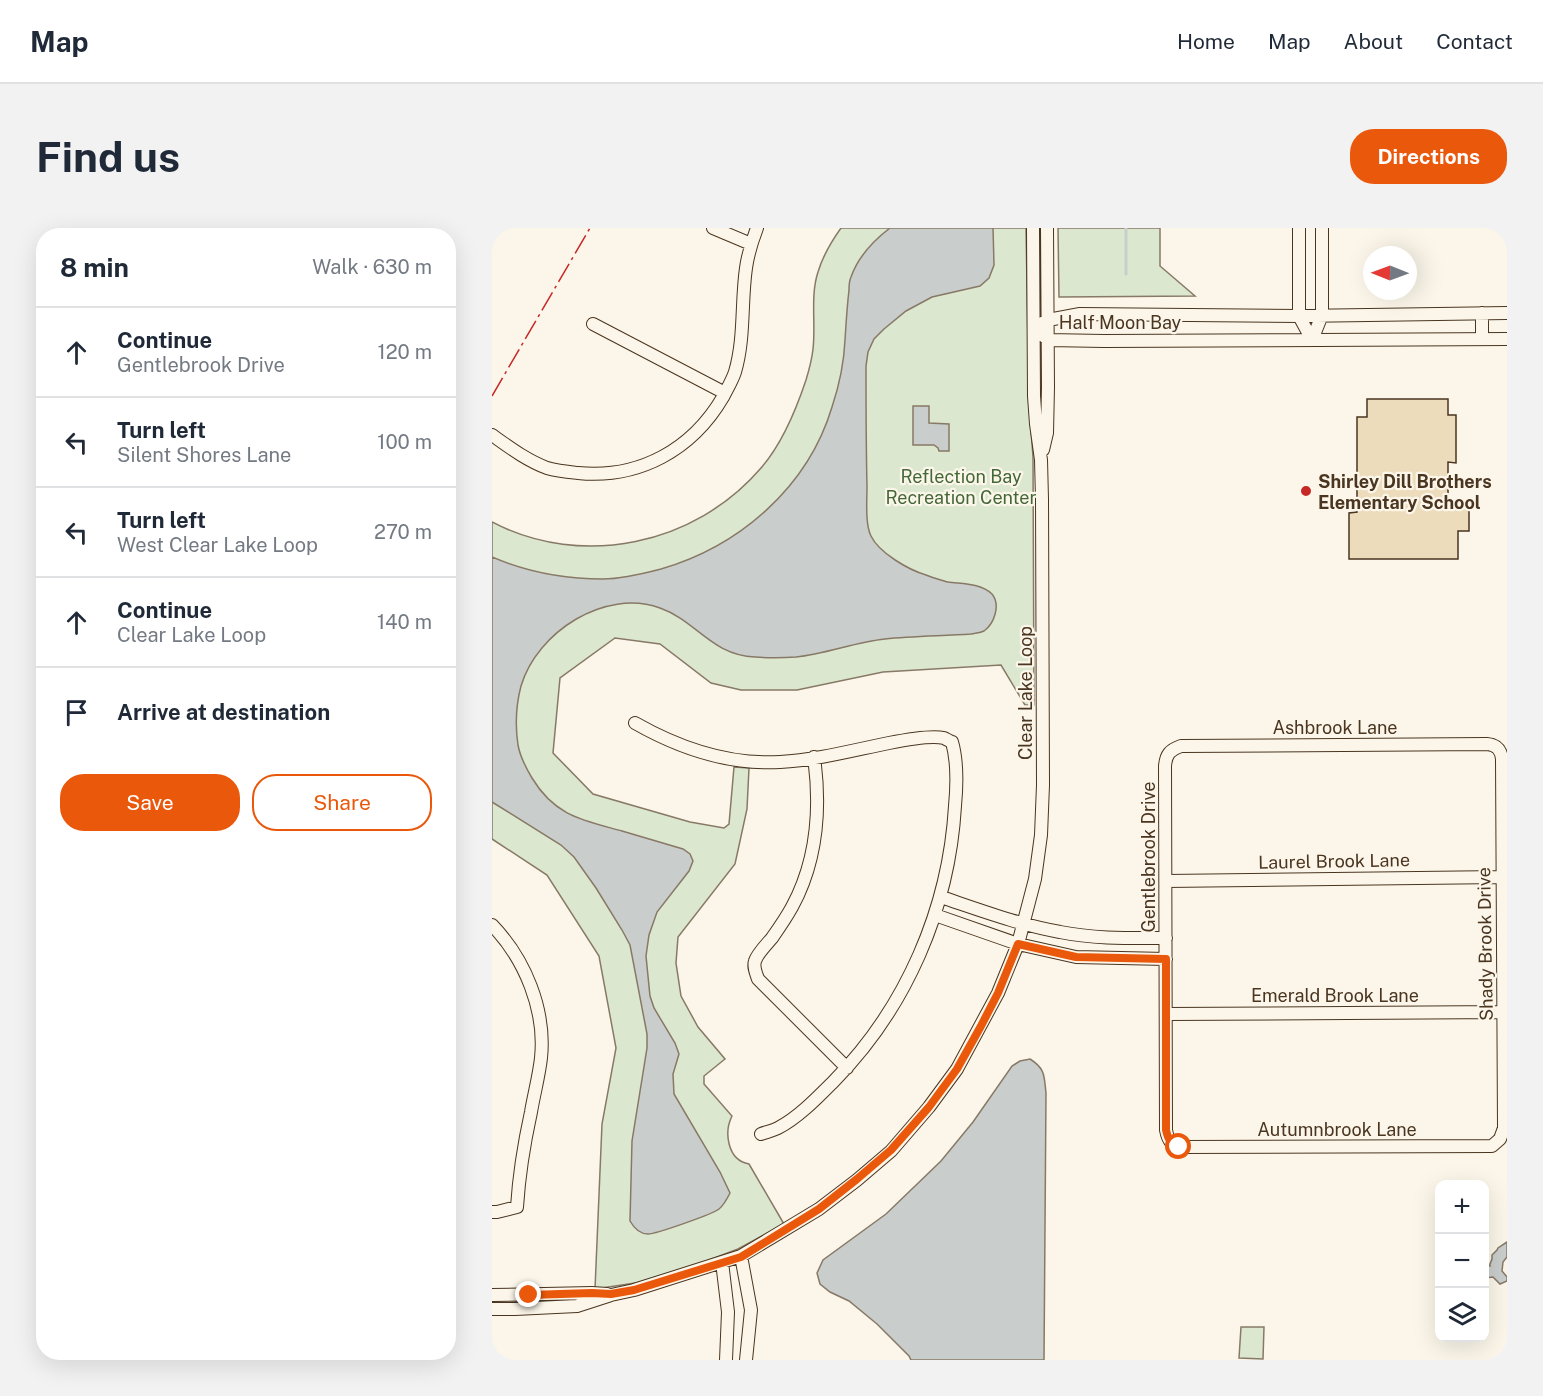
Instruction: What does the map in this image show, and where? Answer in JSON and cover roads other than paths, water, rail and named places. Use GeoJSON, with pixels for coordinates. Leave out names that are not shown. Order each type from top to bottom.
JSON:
{"type":"FeatureCollection","features":[{"type":"Feature","properties":{"kind":"street"},"geometry":{"type":"LineString","coordinates":[[713,228],[751,244]]}},
{"type":"Feature","properties":{"kind":"street"},"geometry":{"type":"LineString","coordinates":[[492,435],[521,455],[547,468],[564,472],[611,474],[649,464],[694,435],[711,416],[734,374],[740,348],[746,266],[757,228]]}},
{"type":"Feature","properties":{"kind":"street","name":"Clear Lake Loop"},"geometry":{"type":"LineString","coordinates":[[741,1257],[819,1209],[857,1179],[891,1150],[929,1107],[957,1069],[998,993],[1024,923],[1035,879],[1041,835],[1043,785],[1041,460],[1036,424],[1033,228]]}},
{"type":"Feature","properties":{"kind":"street","name":"Clear Lake Loop"},"geometry":{"type":"LineString","coordinates":[[1041,460],[1047,433],[1047,228]]}},
{"type":"Feature","properties":{"kind":"street"},"geometry":{"type":"LineString","coordinates":[[1299,228],[1299,316],[1312,340]]}},
{"type":"Feature","properties":{"kind":"street"},"geometry":{"type":"LineString","coordinates":[[1312,340],[1322,315],[1322,228]]}},
{"type":"Feature","properties":{"kind":"street"},"geometry":{"type":"LineString","coordinates":[[1482,313],[1482,339]]}},
{"type":"Feature","properties":{"kind":"street","name":"Half Moon Bay"},"geometry":{"type":"LineString","coordinates":[[1507,313],[1299,316],[1080,314],[1048,320],[1034,327],[1048,340],[1507,339]]}},
{"type":"Feature","properties":{"kind":"street"},"geometry":{"type":"LineString","coordinates":[[593,324],[725,393]]}},
{"type":"Feature","properties":{"kind":"street"},"geometry":{"type":"LineString","coordinates":[[635,723],[683,747],[738,760],[782,762],[913,739],[945,738],[952,742],[956,753],[955,821],[949,861],[941,897],[921,954],[890,1011],[847,1068],[818,1098],[791,1119],[778,1128],[760,1134]]}},
{"type":"Feature","properties":{"kind":"street","name":"Ashbrook Lane"},"geometry":{"type":"LineString","coordinates":[[1170,750],[1181,746],[1287,745],[1493,744],[1499,748]]}},
{"type":"Feature","properties":{"kind":"street","name":"Shady Brook Drive"},"geometry":{"type":"LineString","coordinates":[[1499,748],[1502,759],[1504,1012],[1504,1128],[1500,1139]]}},
{"type":"Feature","properties":{"kind":"street","name":"Gentlebrook Drive"},"geometry":{"type":"LineString","coordinates":[[1170,750],[1166,756],[1165,766],[1166,1130],[1171,1144]]}},
{"type":"Feature","properties":{"kind":"street"},"geometry":{"type":"LineString","coordinates":[[814,757],[818,786],[818,813],[805,878],[777,932],[755,961],[754,969],[758,978],[847,1068]]}},
{"type":"Feature","properties":{"kind":"street","name":"Laurel Brook Lane"},"geometry":{"type":"LineString","coordinates":[[1166,880],[1502,877]]}},
{"type":"Feature","properties":{"kind":"street"},"geometry":{"type":"LineString","coordinates":[[941,897],[1060,933],[1117,938],[1166,938]]}},
{"type":"Feature","properties":{"kind":"street"},"geometry":{"type":"LineString","coordinates":[[935,915],[1018,944],[1076,957],[1166,959]]}},
{"type":"Feature","properties":{"kind":"street"},"geometry":{"type":"LineString","coordinates":[[492,925],[507,942],[526,975],[539,1014],[542,1038],[541,1059],[519,1179],[517,1207],[492,1212]]}},
{"type":"Feature","properties":{"kind":"street","name":"Emerald Brook Lane"},"geometry":{"type":"LineString","coordinates":[[1167,1014],[1504,1012]]}},
{"type":"Feature","properties":{"kind":"street","name":"Autumnbrook Lane"},"geometry":{"type":"LineString","coordinates":[[1171,1144],[1179,1147],[1492,1146],[1500,1139]]}},
{"type":"Feature","properties":{"kind":"street"},"geometry":{"type":"LineString","coordinates":[[492,1309],[577,1306],[741,1257],[751,1310],[746,1360]]}},
{"type":"Feature","properties":{"kind":"street"},"geometry":{"type":"LineString","coordinates":[[722,1262],[728,1312],[726,1360]]}},
{"type":"Feature","properties":{"kind":"street"},"geometry":{"type":"LineString","coordinates":[[492,1295],[611,1294]]}},
{"type":"Feature","properties":{"kind":"waterway"},"geometry":{"type":"LineString","coordinates":[[1126,228],[1126,274]]}},
{"type":"Feature","properties":{"kind":"place","name":"Shirley Dill Brothers Elementary School"},"geometry":{"type":"Point","coordinates":[1306,491]}},
{"type":"Feature","properties":{"kind":"park label","name":"Reflection Bay Recreation Center"},"geometry":{"type":"Point","coordinates":[961,486]}}]}
